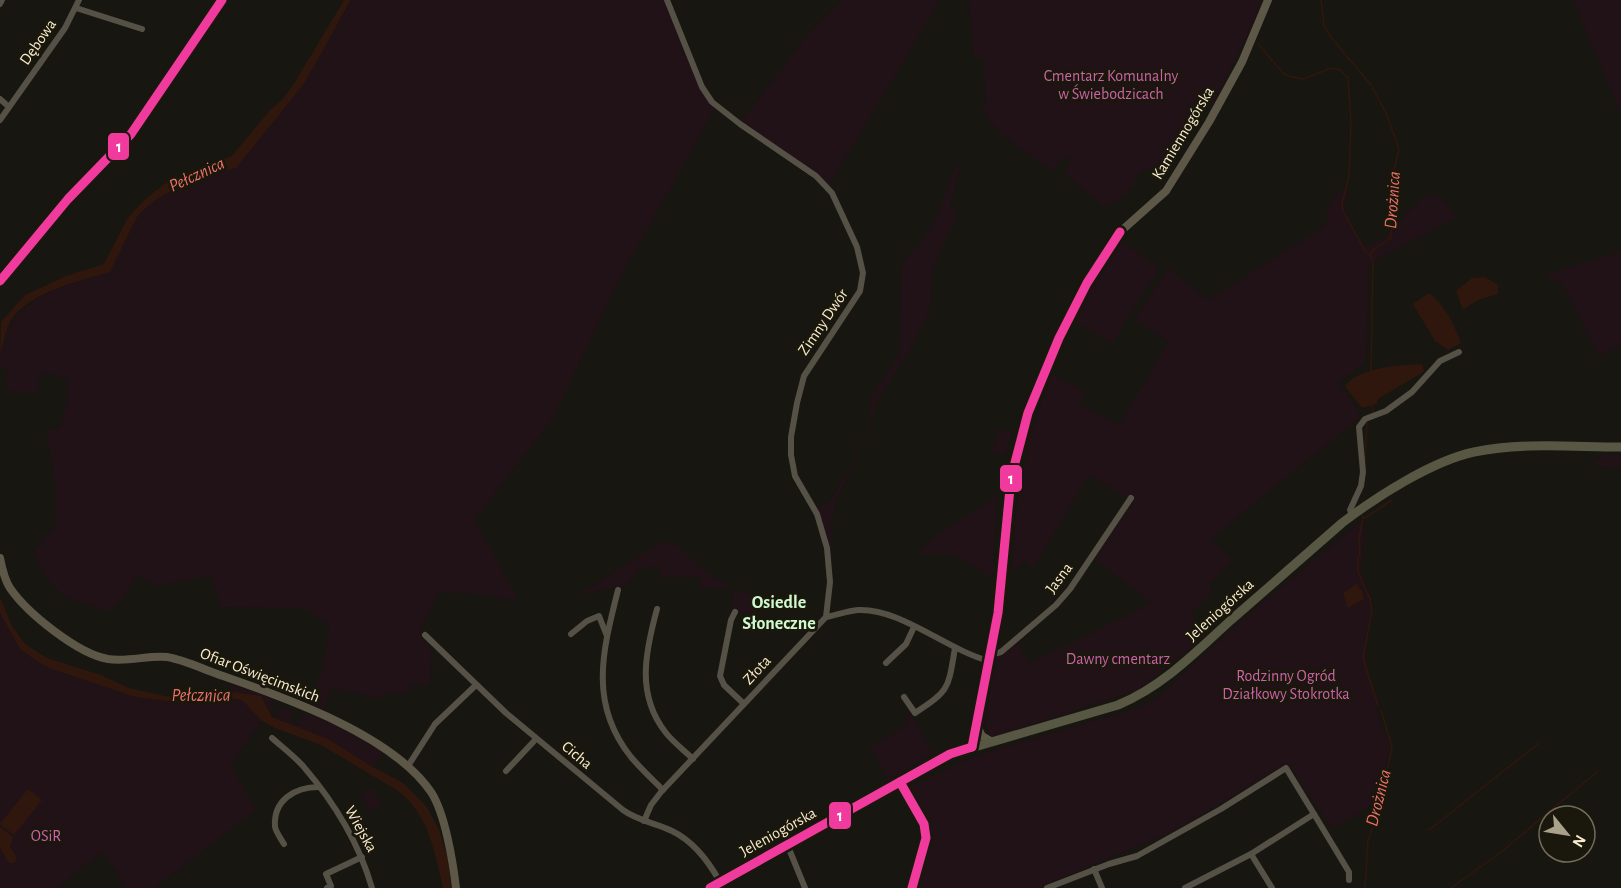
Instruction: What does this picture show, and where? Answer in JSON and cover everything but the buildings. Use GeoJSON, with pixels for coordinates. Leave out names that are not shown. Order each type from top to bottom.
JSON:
{"type":"FeatureCollection","features":[{"type":"Feature","properties":{"kind":"main road","name":"Jeleniogórska"},"geometry":{"type":"LineString","coordinates":[[710,888],[950,754],[1118,705],[1153,688],[1352,515],[1402,483],[1452,459],[1474,452],[1519,447],[1621,447]]}},
{"type":"Feature","properties":{"kind":"street"},"geometry":{"type":"LineString","coordinates":[[0,4],[2,0]]}},
{"type":"Feature","properties":{"kind":"street","name":"Dębowa"},"geometry":{"type":"LineString","coordinates":[[0,120],[65,28],[79,0]]}},
{"type":"Feature","properties":{"kind":"street"},"geometry":{"type":"LineString","coordinates":[[1,277],[68,199],[131,134],[222,0]]}},
{"type":"Feature","properties":{"kind":"street","name":"Zimny Dwór"},"geometry":{"type":"LineString","coordinates":[[667,0],[702,87],[712,102],[823,181],[842,211],[860,258],[863,278],[860,291],[804,376],[791,437],[791,455],[795,476],[818,514],[827,548],[830,577],[826,617]]}},
{"type":"Feature","properties":{"kind":"street","name":"Kamiennogórska"},"geometry":{"type":"LineString","coordinates":[[972,747],[1002,586],[1011,478],[1028,413],[1059,338],[1087,283],[1109,246],[1125,227],[1166,190],[1209,122],[1242,62],[1268,0]]}},
{"type":"Feature","properties":{"kind":"street","name":"Dębowa"},"geometry":{"type":"LineString","coordinates":[[76,8],[142,29]]}},
{"type":"Feature","properties":{"kind":"street"},"geometry":{"type":"LineString","coordinates":[[0,99],[9,108]]}},
{"type":"Feature","properties":{"kind":"street"},"geometry":{"type":"LineString","coordinates":[[1352,515],[1350,510],[1361,486],[1363,472],[1359,427],[1365,419],[1386,411],[1412,392],[1440,361],[1459,352]]}},
{"type":"Feature","properties":{"kind":"street","name":"Jasna"},"geometry":{"type":"LineString","coordinates":[[990,658],[1056,605],[1070,589],[1131,498]]}},
{"type":"Feature","properties":{"kind":"street","name":"Ofiar Oświęcimskich"},"geometry":{"type":"LineString","coordinates":[[0,558],[9,587],[24,605],[47,625],[92,654],[124,660],[168,657],[256,688],[331,719],[408,766],[423,781],[436,801],[452,859],[456,888]]}},
{"type":"Feature","properties":{"kind":"street"},"geometry":{"type":"LineString","coordinates":[[618,590],[603,658],[602,680],[606,705],[614,729],[630,756],[663,790]]}},
{"type":"Feature","properties":{"kind":"street"},"geometry":{"type":"LineString","coordinates":[[657,609],[644,668],[646,693],[659,724],[693,759]]}},
{"type":"Feature","properties":{"kind":"street"},"geometry":{"type":"LineString","coordinates":[[826,617],[850,611],[873,610],[887,614],[955,648],[990,658]]}},
{"type":"Feature","properties":{"kind":"street"},"geometry":{"type":"LineString","coordinates":[[735,612],[731,620],[720,676],[724,685],[744,704]]}},
{"type":"Feature","properties":{"kind":"street"},"geometry":{"type":"LineString","coordinates":[[571,633],[598,616],[607,637]]}},
{"type":"Feature","properties":{"kind":"street","name":"Złota"},"geometry":{"type":"LineString","coordinates":[[644,821],[651,805],[663,790],[826,617]]}},
{"type":"Feature","properties":{"kind":"street"},"geometry":{"type":"LineString","coordinates":[[886,663],[906,644],[914,627]]}},
{"type":"Feature","properties":{"kind":"street","name":"Cicha"},"geometry":{"type":"LineString","coordinates":[[425,635],[536,739],[623,810],[683,837],[706,860],[720,882]]}},
{"type":"Feature","properties":{"kind":"street"},"geometry":{"type":"LineString","coordinates":[[904,697],[915,713],[938,697],[950,680],[955,648]]}},
{"type":"Feature","properties":{"kind":"street"},"geometry":{"type":"LineString","coordinates":[[408,766],[435,724],[476,685]]}},
{"type":"Feature","properties":{"kind":"street"},"geometry":{"type":"LineString","coordinates":[[976,724],[982,736],[992,742]]}},
{"type":"Feature","properties":{"kind":"street","name":"Wiejska"},"geometry":{"type":"LineString","coordinates":[[272,738],[302,765],[334,808],[362,857],[372,888]]}},
{"type":"Feature","properties":{"kind":"street"},"geometry":{"type":"LineString","coordinates":[[506,771],[536,739]]}},
{"type":"Feature","properties":{"kind":"street"},"geometry":{"type":"LineString","coordinates":[[1047,888],[1094,869],[1137,856],[1221,809],[1286,768],[1349,872],[1348,880]]}},
{"type":"Feature","properties":{"kind":"street"},"geometry":{"type":"LineString","coordinates":[[900,782],[924,824],[926,838],[912,888]]}},
{"type":"Feature","properties":{"kind":"street"},"geometry":{"type":"LineString","coordinates":[[284,844],[275,828],[278,806],[282,800],[308,787],[319,786]]}},
{"type":"Feature","properties":{"kind":"street"},"geometry":{"type":"LineString","coordinates":[[1186,888],[1251,854],[1314,814]]}},
{"type":"Feature","properties":{"kind":"street"},"geometry":{"type":"LineString","coordinates":[[787,844],[805,888]]}},
{"type":"Feature","properties":{"kind":"street"},"geometry":{"type":"LineString","coordinates":[[1251,854],[1272,888]]}},
{"type":"Feature","properties":{"kind":"street"},"geometry":{"type":"LineString","coordinates":[[331,887],[326,874],[362,857]]}},
{"type":"Feature","properties":{"kind":"street"},"geometry":{"type":"LineString","coordinates":[[1094,869],[1102,888]]}},
{"type":"Feature","properties":{"kind":"green space"},"geometry":{"type":"Polygon","coordinates":[[[351,0],[666,0],[702,90],[716,107],[622,275],[554,417],[475,519],[519,601],[485,595],[439,592],[419,635],[431,648],[430,686],[413,684],[406,693],[386,693],[383,699],[331,688],[324,710],[311,704],[322,669],[330,626],[303,608],[220,607],[211,576],[155,586],[138,575],[122,600],[108,612],[65,597],[51,584],[33,553],[55,525],[56,489],[46,430],[59,428],[67,398],[66,379],[40,372],[38,394],[5,391],[7,369],[0,367],[3,344],[10,326],[35,300],[51,291],[110,272],[138,215],[154,201],[189,180],[236,168],[346,11],[351,0]]]}},
{"type":"Feature","properties":{"kind":"green space"},"geometry":{"type":"Polygon","coordinates":[[[842,0],[941,0],[829,185],[810,169],[740,122],[811,30],[842,0]]]}},
{"type":"Feature","properties":{"kind":"green space","name":"Cmentarz Komunalny w Świebodzicach"},"geometry":{"type":"Polygon","coordinates":[[[969,0],[1262,0],[1212,107],[1202,100],[1163,167],[1139,172],[1134,184],[1121,199],[1103,206],[1063,172],[1071,161],[1065,156],[1056,166],[1057,168],[1051,170],[1002,134],[987,116],[982,106],[986,101],[983,58],[973,58],[969,0]]]}},
{"type":"Feature","properties":{"kind":"green space"},"geometry":{"type":"Polygon","coordinates":[[[1573,0],[1621,0],[1621,115],[1573,0]]]}},
{"type":"Feature","properties":{"kind":"green space"},"geometry":{"type":"Polygon","coordinates":[[[961,161],[950,207],[958,213],[933,268],[930,309],[912,347],[879,398],[861,452],[837,498],[831,525],[831,568],[815,506],[824,505],[831,499],[861,449],[868,428],[871,396],[899,355],[902,262],[915,250],[930,227],[942,203],[951,176],[961,161]]]}},
{"type":"Feature","properties":{"kind":"green space","name":"Dawny cmentarz"},"geometry":{"type":"Polygon","coordinates":[[[1348,187],[1345,210],[1358,236],[1366,246],[1384,238],[1420,200],[1431,194],[1442,199],[1456,217],[1369,265],[1366,362],[1339,383],[1362,416],[1211,539],[1232,560],[1209,585],[1213,592],[1192,613],[1206,636],[1138,690],[990,738],[985,722],[996,656],[1003,655],[1017,641],[1029,663],[1152,603],[1094,559],[1133,502],[1089,475],[1033,569],[1025,561],[1011,573],[1017,503],[1029,437],[1051,376],[1057,376],[1085,392],[1079,403],[1119,425],[1169,341],[1134,320],[1169,268],[1208,300],[1325,226],[1334,198],[1348,187]]]}},
{"type":"Feature","properties":{"kind":"green space"},"geometry":{"type":"Polygon","coordinates":[[[1120,239],[1157,267],[1158,272],[1128,316],[1113,344],[1073,321],[1120,239]]]}},
{"type":"Feature","properties":{"kind":"green space"},"geometry":{"type":"Polygon","coordinates":[[[1621,251],[1621,346],[1599,356],[1562,284],[1543,276],[1621,251]]]}},
{"type":"Feature","properties":{"kind":"green space"},"geometry":{"type":"Polygon","coordinates":[[[998,428],[1012,432],[1005,456],[992,451],[998,428]]]}},
{"type":"Feature","properties":{"kind":"green space"},"geometry":{"type":"Polygon","coordinates":[[[1602,455],[1621,455],[1621,468],[1599,467],[1594,462],[1602,455]]]}},
{"type":"Feature","properties":{"kind":"green space"},"geometry":{"type":"Polygon","coordinates":[[[997,496],[992,578],[953,554],[916,554],[935,536],[997,496]]]}},
{"type":"Feature","properties":{"kind":"green space","name":"Rodzinny Ogród Działkowy Stokrotka"},"geometry":{"type":"Polygon","coordinates":[[[1359,523],[1365,523],[1361,573],[1372,600],[1366,648],[1367,668],[1380,705],[1376,708],[1390,748],[1379,801],[1332,829],[1287,763],[1176,830],[1038,888],[915,888],[926,852],[929,852],[931,838],[930,824],[909,787],[975,756],[1140,707],[1159,696],[1252,611],[1359,523]]]}},
{"type":"Feature","properties":{"kind":"green space"},"geometry":{"type":"Polygon","coordinates":[[[660,542],[673,543],[710,574],[734,588],[699,588],[701,577],[660,577],[660,567],[641,568],[625,586],[572,595],[588,589],[660,542]]]}},
{"type":"Feature","properties":{"kind":"green space"},"geometry":{"type":"Polygon","coordinates":[[[734,590],[760,595],[756,615],[730,611],[734,590]]]}},
{"type":"Feature","properties":{"kind":"green space","name":"OSiR"},"geometry":{"type":"Polygon","coordinates":[[[0,613],[20,649],[36,661],[71,676],[135,697],[183,703],[214,701],[222,697],[243,700],[262,721],[231,765],[256,810],[155,888],[126,888],[103,852],[57,888],[0,888],[0,613]]]}},
{"type":"Feature","properties":{"kind":"green space"},"geometry":{"type":"Polygon","coordinates":[[[230,684],[270,697],[274,709],[273,716],[261,696],[229,691],[230,684]]]}},
{"type":"Feature","properties":{"kind":"green space"},"geometry":{"type":"Polygon","coordinates":[[[282,707],[294,713],[290,720],[298,726],[303,713],[308,713],[335,725],[383,752],[373,767],[328,739],[276,719],[278,709],[282,707]]]}},
{"type":"Feature","properties":{"kind":"green space"},"geometry":{"type":"Polygon","coordinates":[[[909,711],[933,753],[888,781],[871,746],[906,725],[909,711]]]}},
{"type":"Feature","properties":{"kind":"green space"},"geometry":{"type":"Polygon","coordinates":[[[372,787],[382,805],[370,812],[360,794],[372,787]]]}},
{"type":"Feature","properties":{"kind":"water","name":"Pełcznica"},"geometry":{"type":"Polygon","coordinates":[[[344,0],[351,0],[303,85],[236,168],[189,180],[154,201],[138,215],[110,272],[56,289],[19,310],[11,320],[0,356],[1,322],[25,295],[66,276],[104,264],[127,219],[144,200],[166,183],[192,170],[232,156],[295,82],[344,0]]]}},
{"type":"Feature","properties":{"kind":"water"},"geometry":{"type":"Polygon","coordinates":[[[1485,277],[1498,285],[1498,294],[1462,308],[1456,291],[1472,278],[1485,277]]]}},
{"type":"Feature","properties":{"kind":"water"},"geometry":{"type":"Polygon","coordinates":[[[1429,293],[1448,315],[1461,343],[1448,350],[1435,341],[1413,304],[1429,293]]]}},
{"type":"Feature","properties":{"kind":"water"},"geometry":{"type":"Polygon","coordinates":[[[1422,364],[1424,371],[1378,399],[1377,404],[1362,408],[1345,386],[1360,375],[1380,368],[1422,364]]]}},
{"type":"Feature","properties":{"kind":"water"},"geometry":{"type":"Polygon","coordinates":[[[1356,584],[1362,591],[1364,599],[1348,608],[1343,593],[1356,584]]]}},
{"type":"Feature","properties":{"kind":"water","name":"Pełcznica"},"geometry":{"type":"Polygon","coordinates":[[[0,597],[11,624],[25,644],[47,658],[101,675],[129,688],[165,696],[185,697],[229,691],[261,696],[272,717],[328,739],[403,783],[427,807],[439,830],[448,859],[451,888],[443,888],[433,847],[423,820],[406,798],[395,789],[321,745],[262,721],[242,700],[222,697],[214,701],[183,703],[135,697],[52,669],[20,649],[0,613],[0,597]]]}},
{"type":"Feature","properties":{"kind":"water"},"geometry":{"type":"Polygon","coordinates":[[[28,789],[42,800],[14,835],[0,824],[28,789]]]}},
{"type":"Feature","properties":{"kind":"water"},"geometry":{"type":"Polygon","coordinates":[[[0,827],[13,837],[10,847],[17,858],[14,863],[9,863],[0,848],[0,827]]]}},
{"type":"Feature","properties":{"kind":"waterway","name":"Drożnica"},"geometry":{"type":"LineString","coordinates":[[1321,0],[1324,25],[1330,36],[1371,85],[1386,113],[1399,149],[1391,183],[1391,238],[1373,250],[1370,255],[1373,261],[1371,372]]}},
{"type":"Feature","properties":{"kind":"waterway"},"geometry":{"type":"LineString","coordinates":[[1258,44],[1288,76],[1303,79],[1332,68],[1340,70],[1348,78],[1351,122],[1349,177],[1342,203],[1343,211],[1365,251],[1369,254]]}},
{"type":"Feature","properties":{"kind":"waterway","name":"Drożnica"},"geometry":{"type":"LineString","coordinates":[[1372,404],[1373,413]]}},
{"type":"Feature","properties":{"kind":"waterway","name":"Drożnica"},"geometry":{"type":"LineString","coordinates":[[1365,461],[1367,421]]}},
{"type":"Feature","properties":{"kind":"waterway"},"geometry":{"type":"LineString","coordinates":[[1363,519],[1392,500]]}},
{"type":"Feature","properties":{"kind":"waterway","name":"Drożnica"},"geometry":{"type":"LineString","coordinates":[[1363,516],[1359,538],[1358,572],[1370,599],[1372,610],[1363,658],[1378,705]]}},
{"type":"Feature","properties":{"kind":"waterway","name":"Drożnica"},"geometry":{"type":"LineString","coordinates":[[1365,888],[1368,841],[1380,806],[1392,747],[1381,710]]}},
{"type":"Feature","properties":{"kind":"waterway"},"geometry":{"type":"LineString","coordinates":[[1429,830],[1539,743]]}},
{"type":"Feature","properties":{"kind":"waterway"},"geometry":{"type":"LineString","coordinates":[[1451,888],[1501,852],[1597,772]]}},
{"type":"Feature","properties":{"kind":"transit line","name":"1"},"geometry":{"type":"LineString","coordinates":[[0,281],[68,199],[131,134],[222,0]]}},
{"type":"Feature","properties":{"kind":"transit line","name":"1"},"geometry":{"type":"LineString","coordinates":[[972,747],[998,613],[1011,478],[1028,413],[1059,338],[1087,283],[1120,232]]}},
{"type":"Feature","properties":{"kind":"transit line","name":"1"},"geometry":{"type":"LineString","coordinates":[[710,888],[950,754],[972,747]]}},
{"type":"Feature","properties":{"kind":"transit line","name":"1"},"geometry":{"type":"LineString","coordinates":[[900,782],[924,824],[926,838],[912,888]]}},
{"type":"Feature","properties":{"kind":"district","name":"Osiedle Słoneczne"},"geometry":{"type":"Point","coordinates":[779,613]}}]}
